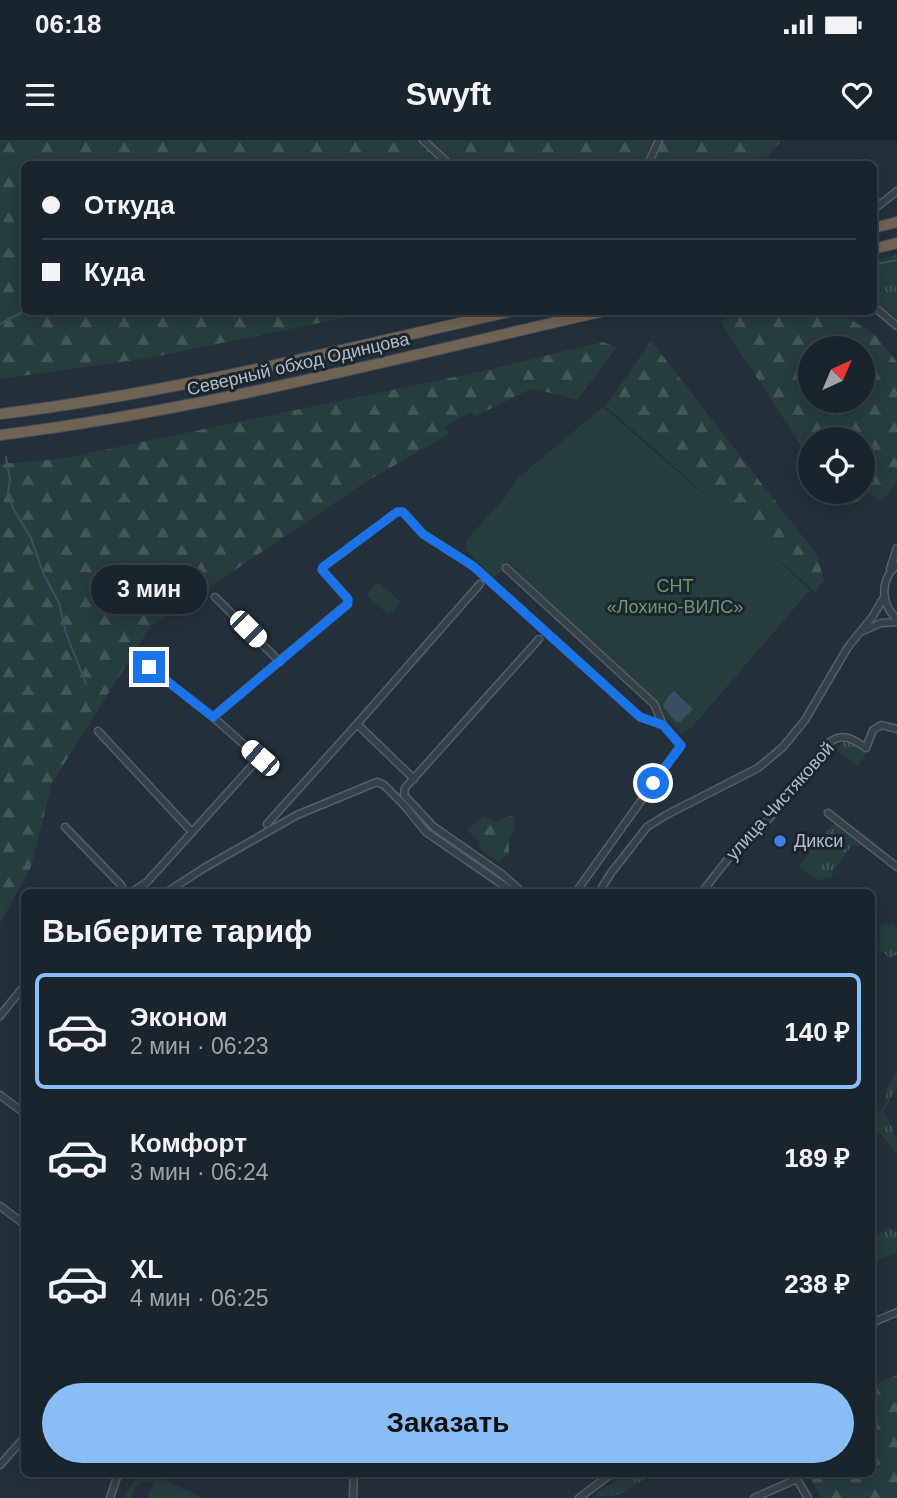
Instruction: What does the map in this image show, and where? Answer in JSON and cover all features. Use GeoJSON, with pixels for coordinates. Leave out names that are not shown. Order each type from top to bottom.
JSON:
{"type":"FeatureCollection","features":[{"type":"Feature","properties":{"kind":"highway"},"geometry":{"type":"LineString","coordinates":[[877,227],[897,222]]}},
{"type":"Feature","properties":{"kind":"highway"},"geometry":{"type":"LineString","coordinates":[[877,248],[897,243]]}},
{"type":"Feature","properties":{"kind":"highway","name":"Северный обход Одинцова"},"geometry":{"type":"LineString","coordinates":[[0,414],[210,379],[495,315]]}},
{"type":"Feature","properties":{"kind":"highway","name":"Северный обход Одинцова"},"geometry":{"type":"LineString","coordinates":[[0,435],[131,416],[215,400],[587,315]]}},
{"type":"Feature","properties":{"kind":"street"},"geometry":{"type":"LineString","coordinates":[[423,140],[446,161]]}},
{"type":"Feature","properties":{"kind":"street"},"geometry":{"type":"LineString","coordinates":[[649,161],[659,140]]}},
{"type":"Feature","properties":{"kind":"street"},"geometry":{"type":"LineString","coordinates":[[877,207],[897,191]]}},
{"type":"Feature","properties":{"kind":"street"},"geometry":{"type":"LineString","coordinates":[[877,309],[897,326]]}},
{"type":"Feature","properties":{"kind":"street"},"geometry":{"type":"LineString","coordinates":[[213,717],[348,604],[348,599],[322,570],[323,567],[397,512],[403,512],[423,534],[473,566],[640,717],[663,725]]}},
{"type":"Feature","properties":{"kind":"street"},"geometry":{"type":"LineString","coordinates":[[858,634],[881,623],[897,621],[888,609],[884,597],[885,582],[897,548]]}},
{"type":"Feature","properties":{"kind":"street"},"geometry":{"type":"LineString","coordinates":[[889,573],[897,565]]}},
{"type":"Feature","properties":{"kind":"street"},"geometry":{"type":"LineString","coordinates":[[506,568],[654,704],[663,725],[681,746],[578,889]]}},
{"type":"Feature","properties":{"kind":"street"},"geometry":{"type":"LineString","coordinates":[[267,824],[480,584]]}},
{"type":"Feature","properties":{"kind":"street"},"geometry":{"type":"LineString","coordinates":[[215,597],[280,662]]}},
{"type":"Feature","properties":{"kind":"street"},"geometry":{"type":"LineString","coordinates":[[601,889],[647,827],[758,768],[783,747],[805,720],[848,647],[873,616],[884,597]]}},
{"type":"Feature","properties":{"kind":"street"},"geometry":{"type":"LineString","coordinates":[[519,889],[434,827],[404,794],[405,788],[539,639]]}},
{"type":"Feature","properties":{"kind":"street"},"geometry":{"type":"LineString","coordinates":[[136,889],[147,882],[260,758],[149,667]]}},
{"type":"Feature","properties":{"kind":"street"},"geometry":{"type":"LineString","coordinates":[[356,724],[414,779]]}},
{"type":"Feature","properties":{"kind":"street","name":"улица Чистяковой"},"geometry":{"type":"LineString","coordinates":[[704,889],[731,855],[744,847],[772,815],[830,742],[847,737],[866,748],[873,730],[881,725],[890,725],[897,729]]}},
{"type":"Feature","properties":{"kind":"street"},"geometry":{"type":"LineString","coordinates":[[98,731],[192,832]]}},
{"type":"Feature","properties":{"kind":"street"},"geometry":{"type":"LineString","coordinates":[[172,889],[297,816],[377,782],[384,785],[404,805],[426,832],[509,889]]}},
{"type":"Feature","properties":{"kind":"street"},"geometry":{"type":"LineString","coordinates":[[828,813],[897,867]]}},
{"type":"Feature","properties":{"kind":"street"},"geometry":{"type":"LineString","coordinates":[[65,827],[123,889]]}},
{"type":"Feature","properties":{"kind":"street"},"geometry":{"type":"LineString","coordinates":[[0,1016],[21,990]]}},
{"type":"Feature","properties":{"kind":"street"},"geometry":{"type":"LineString","coordinates":[[0,1095],[21,1111]]}},
{"type":"Feature","properties":{"kind":"street"},"geometry":{"type":"LineString","coordinates":[[0,1206],[21,1222]]}},
{"type":"Feature","properties":{"kind":"street"},"geometry":{"type":"LineString","coordinates":[[875,1322],[897,1312]]}},
{"type":"Feature","properties":{"kind":"street"},"geometry":{"type":"LineString","coordinates":[[0,1465],[21,1441]]}},
{"type":"Feature","properties":{"kind":"street"},"geometry":{"type":"LineString","coordinates":[[110,1498],[117,1477]]}},
{"type":"Feature","properties":{"kind":"street"},"geometry":{"type":"LineString","coordinates":[[353,1498],[354,1477]]}},
{"type":"Feature","properties":{"kind":"street"},"geometry":{"type":"LineString","coordinates":[[579,1498],[607,1477]]}},
{"type":"Feature","properties":{"kind":"street"},"geometry":{"type":"LineString","coordinates":[[754,1498],[794,1477]]}},
{"type":"Feature","properties":{"kind":"street"},"geometry":{"type":"LineString","coordinates":[[797,1477],[808,1498]]}},
{"type":"Feature","properties":{"kind":"green space"},"geometry":{"type":"Polygon","coordinates":[[[0,140],[654,140],[644,161],[21,161],[21,315],[358,315],[149,358],[0,379],[0,140]]]}},
{"type":"Feature","properties":{"kind":"green space"},"geometry":{"type":"Polygon","coordinates":[[[662,140],[782,140],[764,161],[652,161],[662,140]]]}},
{"type":"Feature","properties":{"kind":"green space"},"geometry":{"type":"Polygon","coordinates":[[[897,255],[897,320],[877,303],[877,260],[897,255]]]}},
{"type":"Feature","properties":{"kind":"green space"},"geometry":{"type":"Polygon","coordinates":[[[736,315],[844,315],[875,335],[897,362],[897,483],[881,502],[875,498],[875,427],[798,427],[798,441],[720,321],[736,315]]]}},
{"type":"Feature","properties":{"kind":"green space"},"geometry":{"type":"Polygon","coordinates":[[[651,341],[817,555],[824,580],[815,592],[606,406],[651,341]]]}},
{"type":"Feature","properties":{"kind":"green space"},"geometry":{"type":"Polygon","coordinates":[[[602,342],[617,347],[577,400],[532,388],[476,416],[470,412],[445,427],[449,434],[367,481],[150,627],[52,783],[31,867],[0,923],[0,464],[61,459],[483,371],[602,342]]]}},
{"type":"Feature","properties":{"kind":"green space","name":"СНТ «Лохино-ВИЛС»"},"geometry":{"type":"Polygon","coordinates":[[[603,407],[751,535],[810,590],[692,727],[682,733],[502,570],[493,578],[466,550],[467,539],[504,499],[518,478],[603,407]]]}},
{"type":"Feature","properties":{"kind":"green space"},"geometry":{"type":"Polygon","coordinates":[[[378,582],[401,602],[389,615],[366,595],[378,582]]]}},
{"type":"Feature","properties":{"kind":"green space"},"geometry":{"type":"Polygon","coordinates":[[[852,741],[867,752],[858,766],[835,749],[843,742],[852,741]]]}},
{"type":"Feature","properties":{"kind":"green space"},"geometry":{"type":"Polygon","coordinates":[[[511,816],[514,818],[515,831],[509,837],[509,854],[499,862],[481,850],[479,841],[467,830],[483,817],[495,821],[511,816]]]}},
{"type":"Feature","properties":{"kind":"green space"},"geometry":{"type":"Polygon","coordinates":[[[835,822],[860,844],[858,847],[853,844],[833,871],[832,877],[817,880],[799,866],[835,822]]]}},
{"type":"Feature","properties":{"kind":"green space"},"geometry":{"type":"Polygon","coordinates":[[[892,924],[897,928],[897,954],[890,958],[879,949],[881,925],[892,924]]]}},
{"type":"Feature","properties":{"kind":"green space"},"geometry":{"type":"Polygon","coordinates":[[[897,1072],[897,1087],[884,1111],[897,1139],[897,1154],[875,1131],[875,1114],[884,1106],[888,1085],[897,1072]]]}},
{"type":"Feature","properties":{"kind":"green space"},"geometry":{"type":"Polygon","coordinates":[[[889,1227],[897,1229],[897,1252],[875,1262],[875,1236],[889,1227]]]}},
{"type":"Feature","properties":{"kind":"green space"},"geometry":{"type":"Polygon","coordinates":[[[897,1375],[897,1498],[822,1498],[809,1477],[875,1477],[875,1385],[897,1375]]]}},
{"type":"Feature","properties":{"kind":"green space"},"geometry":{"type":"Polygon","coordinates":[[[141,1477],[158,1477],[204,1498],[147,1498],[154,1482],[150,1481],[139,1484],[131,1498],[126,1498],[134,1482],[141,1477]]]}},
{"type":"Feature","properties":{"kind":"green space"},"geometry":{"type":"Polygon","coordinates":[[[622,1477],[648,1477],[621,1494],[594,1498],[599,1491],[622,1477]]]}},
{"type":"Feature","properties":{"kind":"water"},"geometry":{"type":"Polygon","coordinates":[[[674,691],[693,709],[680,722],[675,721],[663,706],[674,691]]]}},
{"type":"Feature","properties":{"kind":"waterway"},"geometry":{"type":"LineString","coordinates":[[877,264],[897,260]]}},
{"type":"Feature","properties":{"kind":"waterway"},"geometry":{"type":"LineString","coordinates":[[0,324],[21,313]]}},
{"type":"Feature","properties":{"kind":"waterway"},"geometry":{"type":"LineString","coordinates":[[6,457],[10,479],[8,492],[13,508],[31,538],[43,573],[59,603],[66,633],[86,684]]}},
{"type":"Feature","properties":{"kind":"place","name":"Дикси"},"geometry":{"type":"Point","coordinates":[780,841]}},
{"type":"Feature","properties":{"kind":"route"},"geometry":{"type":"LineString","coordinates":[[149,667],[213,717],[348,604],[348,599],[322,570],[323,567],[397,512],[403,512],[423,534],[473,566],[640,717],[663,725],[681,746],[653,783]]}}]}
